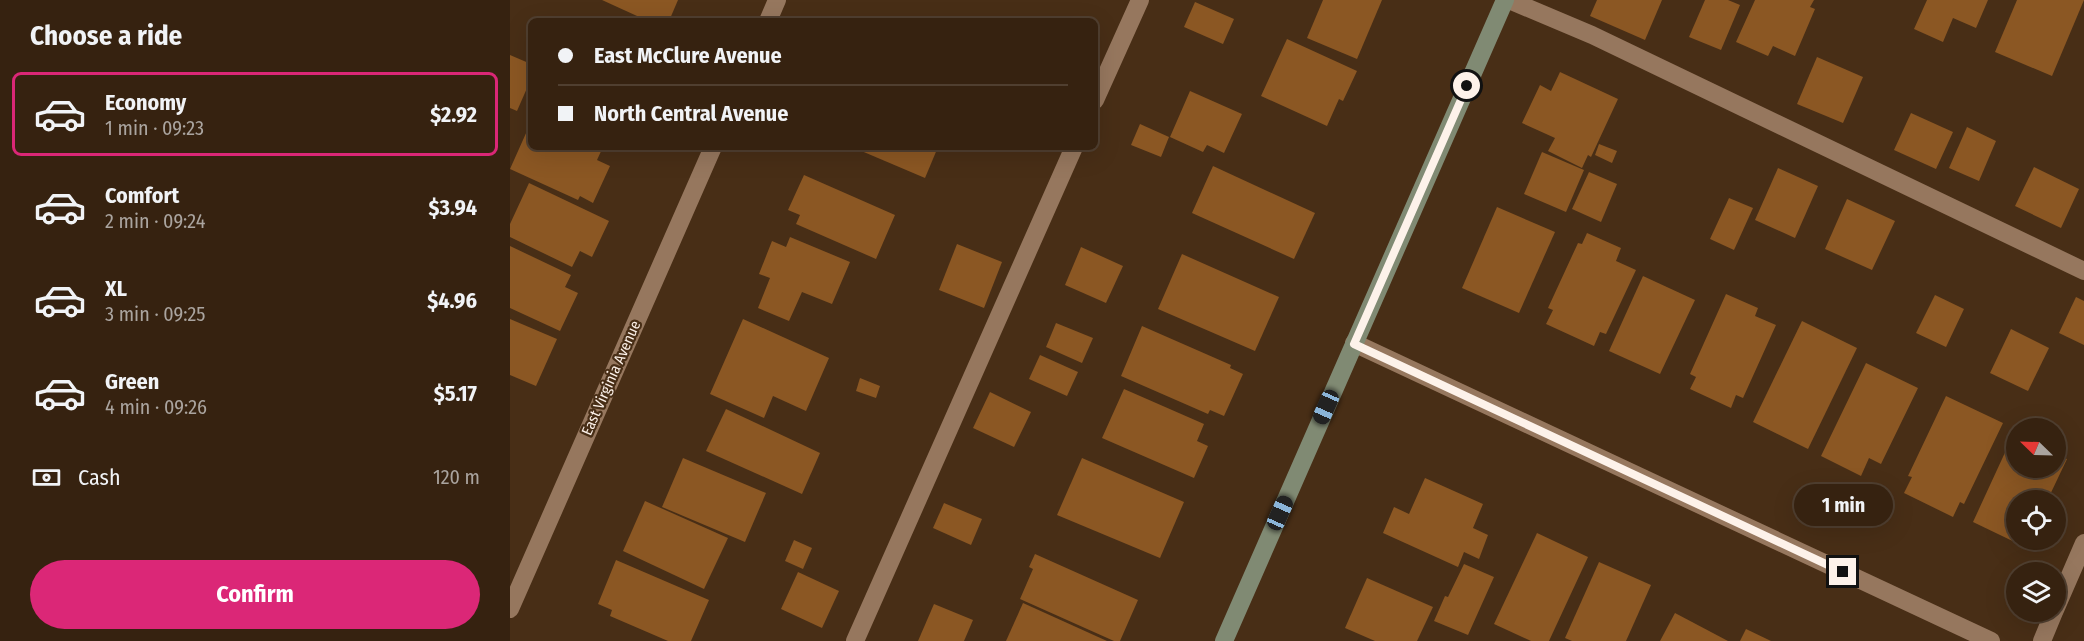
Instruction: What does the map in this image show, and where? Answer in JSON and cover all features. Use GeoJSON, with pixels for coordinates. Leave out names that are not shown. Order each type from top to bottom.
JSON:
{"type":"FeatureCollection","features":[{"type":"Feature","properties":{"kind":"street"},"geometry":{"type":"LineString","coordinates":[[769,18],[777,0]]}},
{"type":"Feature","properties":{"kind":"street"},"geometry":{"type":"LineString","coordinates":[[1098,93],[1140,0]]}},
{"type":"Feature","properties":{"kind":"street"},"geometry":{"type":"LineString","coordinates":[[1224,641],[1507,0],[1592,35],[2084,271]]}},
{"type":"Feature","properties":{"kind":"street","name":"East Virginia Avenue"},"geometry":{"type":"LineString","coordinates":[[510,609],[712,150]]}},
{"type":"Feature","properties":{"kind":"street"},"geometry":{"type":"LineString","coordinates":[[855,641],[1073,150]]}},
{"type":"Feature","properties":{"kind":"street"},"geometry":{"type":"LineString","coordinates":[[1354,344],[1991,641]]}},
{"type":"Feature","properties":{"kind":"street"},"geometry":{"type":"LineString","coordinates":[[2066,585],[2084,543]]}},
{"type":"Feature","properties":{"kind":"street"},"geometry":{"type":"LineString","coordinates":[[2042,641],[2050,622]]}},
{"type":"Feature","properties":{"kind":"building"},"geometry":{"type":"Polygon","coordinates":[[[602,0],[678,0],[670,18],[641,18],[602,0]]]}},
{"type":"Feature","properties":{"kind":"building"},"geometry":{"type":"Polygon","coordinates":[[[1323,0],[1382,0],[1357,59],[1307,38],[1323,0]]]}},
{"type":"Feature","properties":{"kind":"building"},"geometry":{"type":"Polygon","coordinates":[[[1597,0],[1662,0],[1645,40],[1590,16],[1597,0]]]}},
{"type":"Feature","properties":{"kind":"building"},"geometry":{"type":"Polygon","coordinates":[[[1705,0],[1728,0],[1740,5],[1721,50],[1689,37],[1705,0]]]}},
{"type":"Feature","properties":{"kind":"building"},"geometry":{"type":"Polygon","coordinates":[[[1755,0],[1814,0],[1810,7],[1815,9],[1795,56],[1773,46],[1768,56],[1736,42],[1755,0]]]}},
{"type":"Feature","properties":{"kind":"building"},"geometry":{"type":"Polygon","coordinates":[[[1927,0],[1988,0],[1976,28],[1953,18],[1943,42],[1914,29],[1927,0]]]}},
{"type":"Feature","properties":{"kind":"building"},"geometry":{"type":"Polygon","coordinates":[[[2017,0],[2084,0],[2052,76],[1995,52],[2017,0]]]}},
{"type":"Feature","properties":{"kind":"building"},"geometry":{"type":"Polygon","coordinates":[[[1195,2],[1234,19],[1223,44],[1184,27],[1195,2]]]}},
{"type":"Feature","properties":{"kind":"building"},"geometry":{"type":"Polygon","coordinates":[[[1287,39],[1357,71],[1343,101],[1339,99],[1327,126],[1261,96],[1287,39]]]}},
{"type":"Feature","properties":{"kind":"building"},"geometry":{"type":"Polygon","coordinates":[[[510,55],[528,63],[528,86],[517,111],[510,108],[510,55]]]}},
{"type":"Feature","properties":{"kind":"building"},"geometry":{"type":"Polygon","coordinates":[[[1817,57],[1863,77],[1843,123],[1797,104],[1817,57]]]}},
{"type":"Feature","properties":{"kind":"building"},"geometry":{"type":"Polygon","coordinates":[[[1560,72],[1618,99],[1591,157],[1588,155],[1582,168],[1548,151],[1555,138],[1522,123],[1540,85],[1551,91],[1560,72]]]}},
{"type":"Feature","properties":{"kind":"building"},"geometry":{"type":"Polygon","coordinates":[[[1190,91],[1242,114],[1224,153],[1207,145],[1203,152],[1170,137],[1190,91]]]}},
{"type":"Feature","properties":{"kind":"building"},"geometry":{"type":"Polygon","coordinates":[[[1911,113],[1953,132],[1936,169],[1894,150],[1911,113]]]}},
{"type":"Feature","properties":{"kind":"building"},"geometry":{"type":"Polygon","coordinates":[[[1140,124],[1169,137],[1161,157],[1131,145],[1140,124]]]}},
{"type":"Feature","properties":{"kind":"building"},"geometry":{"type":"Polygon","coordinates":[[[1967,127],[1996,141],[1979,181],[1949,168],[1967,127]]]}},
{"type":"Feature","properties":{"kind":"building"},"geometry":{"type":"Polygon","coordinates":[[[528,129],[528,150],[602,150],[597,160],[610,166],[593,203],[580,196],[578,200],[510,169],[528,129]]]}},
{"type":"Feature","properties":{"kind":"building"},"geometry":{"type":"Polygon","coordinates":[[[1599,144],[1617,151],[1612,163],[1595,155],[1599,144]]]}},
{"type":"Feature","properties":{"kind":"building"},"geometry":{"type":"Polygon","coordinates":[[[859,150],[937,150],[925,178],[859,150]]]}},
{"type":"Feature","properties":{"kind":"building"},"geometry":{"type":"Polygon","coordinates":[[[1542,152],[1584,170],[1566,212],[1524,194],[1542,152]]]}},
{"type":"Feature","properties":{"kind":"building"},"geometry":{"type":"Polygon","coordinates":[[[1213,166],[1315,213],[1294,259],[1192,213],[1213,166]]]}},
{"type":"Feature","properties":{"kind":"building"},"geometry":{"type":"Polygon","coordinates":[[[2034,167],[2079,189],[2061,228],[2015,206],[2034,167]]]}},
{"type":"Feature","properties":{"kind":"building"},"geometry":{"type":"Polygon","coordinates":[[[1778,168],[1818,186],[1795,238],[1755,220],[1778,168]]]}},
{"type":"Feature","properties":{"kind":"building"},"geometry":{"type":"Polygon","coordinates":[[[1589,172],[1617,184],[1601,222],[1572,209],[1589,172]]]}},
{"type":"Feature","properties":{"kind":"building"},"geometry":{"type":"Polygon","coordinates":[[[804,175],[895,215],[876,259],[796,224],[800,215],[788,210],[804,175]]]}},
{"type":"Feature","properties":{"kind":"building"},"geometry":{"type":"Polygon","coordinates":[[[529,183],[609,221],[592,257],[580,251],[572,267],[510,237],[510,224],[529,183]]]}},
{"type":"Feature","properties":{"kind":"building"},"geometry":{"type":"Polygon","coordinates":[[[1729,198],[1753,208],[1734,250],[1710,239],[1729,198]]]}},
{"type":"Feature","properties":{"kind":"building"},"geometry":{"type":"Polygon","coordinates":[[[1847,199],[1895,221],[1872,270],[1825,249],[1847,199]]]}},
{"type":"Feature","properties":{"kind":"building"},"geometry":{"type":"Polygon","coordinates":[[[1497,207],[1555,232],[1519,313],[1462,288],[1497,207]]]}},
{"type":"Feature","properties":{"kind":"building"},"geometry":{"type":"Polygon","coordinates":[[[1587,233],[1621,248],[1616,261],[1636,270],[1606,334],[1600,332],[1594,346],[1546,324],[1553,310],[1548,308],[1578,243],[1582,244],[1587,233]]]}},
{"type":"Feature","properties":{"kind":"building"},"geometry":{"type":"Polygon","coordinates":[[[790,237],[850,262],[832,304],[802,292],[789,321],[758,308],[770,278],[759,274],[772,241],[786,247],[790,237]]]}},
{"type":"Feature","properties":{"kind":"building"},"geometry":{"type":"Polygon","coordinates":[[[957,244],[1002,262],[984,308],[939,290],[957,244]]]}},
{"type":"Feature","properties":{"kind":"building"},"geometry":{"type":"Polygon","coordinates":[[[510,246],[571,275],[565,287],[578,293],[560,331],[510,308],[510,246]]]}},
{"type":"Feature","properties":{"kind":"building"},"geometry":{"type":"Polygon","coordinates":[[[1081,247],[1123,266],[1106,303],[1065,285],[1081,247]]]}},
{"type":"Feature","properties":{"kind":"building"},"geometry":{"type":"Polygon","coordinates":[[[1182,254],[1279,297],[1255,351],[1158,309],[1182,254]]]}},
{"type":"Feature","properties":{"kind":"building"},"geometry":{"type":"Polygon","coordinates":[[[1643,276],[1695,300],[1660,374],[1609,351],[1643,276]]]}},
{"type":"Feature","properties":{"kind":"building"},"geometry":{"type":"Polygon","coordinates":[[[1726,294],[1758,308],[1755,316],[1776,325],[1743,398],[1736,395],[1731,408],[1690,389],[1696,377],[1690,374],[1726,294]]]}},
{"type":"Feature","properties":{"kind":"building"},"geometry":{"type":"Polygon","coordinates":[[[1935,295],[1964,309],[1946,347],[1916,333],[1935,295]]]}},
{"type":"Feature","properties":{"kind":"building"},"geometry":{"type":"Polygon","coordinates":[[[2076,297],[2084,301],[2084,345],[2059,333],[2076,297]]]}},
{"type":"Feature","properties":{"kind":"building"},"geometry":{"type":"Polygon","coordinates":[[[510,319],[557,339],[536,386],[510,375],[510,319]]]}},
{"type":"Feature","properties":{"kind":"building"},"geometry":{"type":"Polygon","coordinates":[[[743,319],[829,358],[806,411],[773,396],[764,418],[710,394],[743,319]]]}},
{"type":"Feature","properties":{"kind":"building"},"geometry":{"type":"Polygon","coordinates":[[[1802,321],[1857,348],[1808,449],[1753,422],[1802,321]]]}},
{"type":"Feature","properties":{"kind":"building"},"geometry":{"type":"Polygon","coordinates":[[[1056,323],[1093,338],[1082,363],[1046,347],[1056,323]]]}},
{"type":"Feature","properties":{"kind":"building"},"geometry":{"type":"Polygon","coordinates":[[[1142,326],[1231,365],[1230,368],[1243,374],[1224,416],[1210,410],[1208,414],[1121,376],[1142,326]]]}},
{"type":"Feature","properties":{"kind":"building"},"geometry":{"type":"Polygon","coordinates":[[[2011,329],[2049,348],[2028,391],[1990,373],[2011,329]]]}},
{"type":"Feature","properties":{"kind":"building"},"geometry":{"type":"Polygon","coordinates":[[[1040,355],[1078,372],[1067,396],[1029,379],[1040,355]]]}},
{"type":"Feature","properties":{"kind":"building"},"geometry":{"type":"Polygon","coordinates":[[[1866,363],[1918,388],[1881,464],[1869,458],[1861,476],[1821,456],[1866,363]]]}},
{"type":"Feature","properties":{"kind":"building"},"geometry":{"type":"Polygon","coordinates":[[[860,378],[880,386],[876,398],[856,391],[860,378]]]}},
{"type":"Feature","properties":{"kind":"building"},"geometry":{"type":"Polygon","coordinates":[[[1124,389],[1204,424],[1197,441],[1208,446],[1194,478],[1102,438],[1124,389]]]}},
{"type":"Feature","properties":{"kind":"building"},"geometry":{"type":"Polygon","coordinates":[[[990,392],[1031,412],[1014,447],[973,428],[990,392]]]}},
{"type":"Feature","properties":{"kind":"building"},"geometry":{"type":"Polygon","coordinates":[[[1946,396],[2003,423],[1964,504],[1960,502],[1953,517],[1904,493],[1912,477],[1908,476],[1946,396]]]}},
{"type":"Feature","properties":{"kind":"building"},"geometry":{"type":"Polygon","coordinates":[[[726,409],[820,453],[802,494],[706,451],[726,409]]]}},
{"type":"Feature","properties":{"kind":"building"},"geometry":{"type":"Polygon","coordinates":[[[2006,450],[2006,478],[2058,478],[2052,490],[2006,490],[2006,538],[1973,522],[2006,450]]]}},
{"type":"Feature","properties":{"kind":"building"},"geometry":{"type":"Polygon","coordinates":[[[683,458],[766,493],[745,542],[662,507],[683,458]]]}},
{"type":"Feature","properties":{"kind":"building"},"geometry":{"type":"Polygon","coordinates":[[[1082,458],[1184,502],[1160,558],[1057,515],[1082,458]]]}},
{"type":"Feature","properties":{"kind":"building"},"geometry":{"type":"Polygon","coordinates":[[[1425,478],[1483,504],[1473,528],[1488,535],[1479,559],[1464,552],[1458,567],[1383,533],[1394,507],[1409,514],[1425,478]]]}},
{"type":"Feature","properties":{"kind":"building"},"geometry":{"type":"Polygon","coordinates":[[[645,501],[728,538],[704,589],[623,551],[645,501]]]}},
{"type":"Feature","properties":{"kind":"building"},"geometry":{"type":"Polygon","coordinates":[[[944,503],[982,519],[971,545],[933,528],[944,503]]]}},
{"type":"Feature","properties":{"kind":"building"},"geometry":{"type":"Polygon","coordinates":[[[1537,533],[1588,557],[1549,641],[1531,641],[1494,624],[1537,533]]]}},
{"type":"Feature","properties":{"kind":"building"},"geometry":{"type":"Polygon","coordinates":[[[794,540],[812,548],[803,569],[785,561],[794,540]]]}},
{"type":"Feature","properties":{"kind":"building"},"geometry":{"type":"Polygon","coordinates":[[[1035,554],[1138,600],[1120,641],[1114,641],[1020,599],[1033,569],[1029,567],[1035,554]]]}},
{"type":"Feature","properties":{"kind":"building"},"geometry":{"type":"Polygon","coordinates":[[[616,560],[709,600],[691,641],[668,641],[610,616],[612,610],[598,604],[616,560]]]}},
{"type":"Feature","properties":{"kind":"building"},"geometry":{"type":"Polygon","coordinates":[[[1599,562],[1651,585],[1626,641],[1572,641],[1565,638],[1599,562]]]}},
{"type":"Feature","properties":{"kind":"building"},"geometry":{"type":"Polygon","coordinates":[[[1464,564],[1494,577],[1468,635],[1434,621],[1445,596],[1448,597],[1464,564]]]}},
{"type":"Feature","properties":{"kind":"building"},"geometry":{"type":"Polygon","coordinates":[[[798,572],[839,591],[822,628],[781,609],[798,572]]]}},
{"type":"Feature","properties":{"kind":"building"},"geometry":{"type":"Polygon","coordinates":[[[1367,578],[1433,607],[1417,641],[1375,641],[1345,628],[1367,578]]]}},
{"type":"Feature","properties":{"kind":"building"},"geometry":{"type":"Polygon","coordinates":[[[1023,603],[1107,641],[1006,641],[1023,603]]]}},
{"type":"Feature","properties":{"kind":"building"},"geometry":{"type":"Polygon","coordinates":[[[934,604],[973,620],[964,641],[918,641],[934,604]]]}},
{"type":"Feature","properties":{"kind":"building"},"geometry":{"type":"Polygon","coordinates":[[[1675,613],[1728,641],[1660,641],[1675,613]]]}},
{"type":"Feature","properties":{"kind":"building"},"geometry":{"type":"Polygon","coordinates":[[[1746,629],[1771,641],[1740,641],[1746,629]]]}},
{"type":"Feature","properties":{"kind":"route"},"geometry":{"type":"LineString","coordinates":[[1467,86],[1354,344],[1843,572]]}}]}
